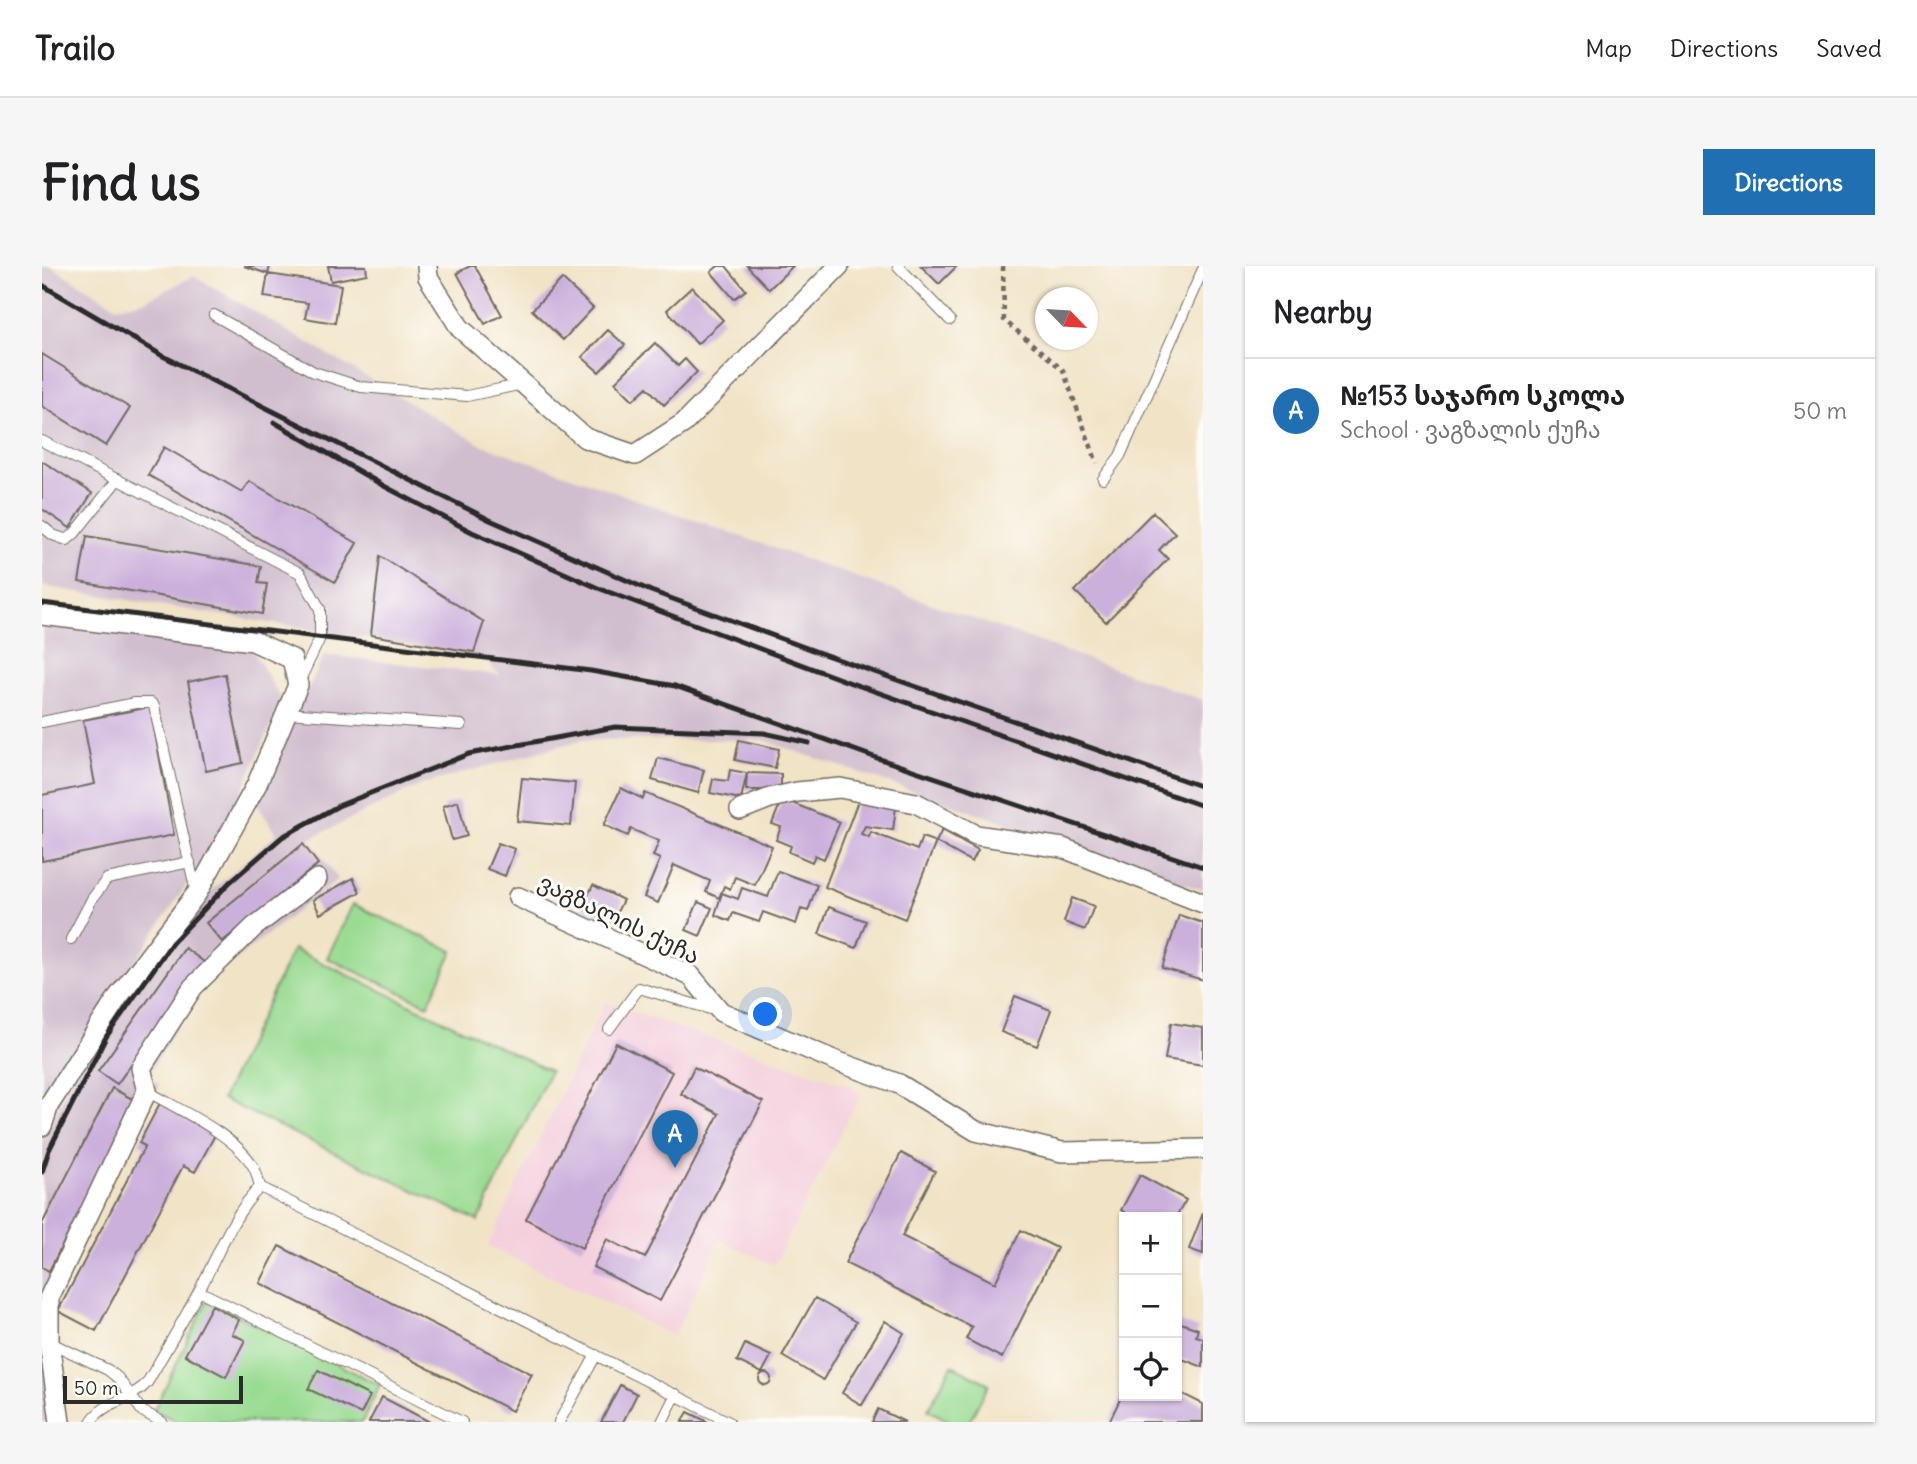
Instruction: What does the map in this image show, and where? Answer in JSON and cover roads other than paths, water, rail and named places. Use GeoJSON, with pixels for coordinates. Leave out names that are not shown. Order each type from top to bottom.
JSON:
{"type":"FeatureCollection","features":[{"type":"Feature","properties":{"kind":"street"},"geometry":{"type":"LineString","coordinates":[[427,266],[428,277],[460,328],[585,438],[635,456],[684,424],[839,266]]}},
{"type":"Feature","properties":{"kind":"street"},"geometry":{"type":"LineString","coordinates":[[42,615],[253,641],[292,659],[298,685],[257,783],[197,892],[118,997],[46,1102],[42,1126]]}},
{"type":"Feature","properties":{"kind":"street"},"geometry":{"type":"LineString","coordinates":[[740,810],[784,795],[840,788],[916,803],[976,835],[1063,848],[1203,903]]}},
{"type":"Feature","properties":{"kind":"street"},"geometry":{"type":"LineString","coordinates":[[60,1422],[49,1342],[49,1298],[148,1091],[141,1068],[193,987],[254,926],[317,879]]}},
{"type":"Feature","properties":{"kind":"street","name":"ვაგზალის ქუჩა"},"geometry":{"type":"LineString","coordinates":[[518,897],[691,976],[721,1012],[836,1061],[899,1084],[976,1131],[1062,1152],[1203,1149]]}},
{"type":"Feature","properties":{"kind":"lane"},"geometry":{"type":"LineString","coordinates":[[898,266],[950,320]]}},
{"type":"Feature","properties":{"kind":"lane"},"geometry":{"type":"LineString","coordinates":[[1103,479],[1120,456],[1203,269]]}},
{"type":"Feature","properties":{"kind":"lane"},"geometry":{"type":"LineString","coordinates":[[214,315],[314,372],[361,387],[467,396],[524,384]]}},
{"type":"Feature","properties":{"kind":"lane"},"geometry":{"type":"LineString","coordinates":[[42,441],[300,573],[320,609],[320,638],[298,685]]}},
{"type":"Feature","properties":{"kind":"lane"},"geometry":{"type":"LineString","coordinates":[[42,526],[53,535],[67,540],[118,479]]}},
{"type":"Feature","properties":{"kind":"lane"},"geometry":{"type":"LineString","coordinates":[[42,722],[135,703],[151,703],[157,712],[197,892]]}},
{"type":"Feature","properties":{"kind":"lane"},"geometry":{"type":"LineString","coordinates":[[286,713],[461,724]]}},
{"type":"Feature","properties":{"kind":"lane"},"geometry":{"type":"LineString","coordinates":[[71,939],[92,899],[107,879],[190,862]]}},
{"type":"Feature","properties":{"kind":"lane"},"geometry":{"type":"LineString","coordinates":[[609,1029],[639,988],[721,1012]]}},
{"type":"Feature","properties":{"kind":"lane"},"geometry":{"type":"LineString","coordinates":[[148,1091],[229,1141],[255,1168],[260,1187],[729,1422]]}},
{"type":"Feature","properties":{"kind":"lane"},"geometry":{"type":"LineString","coordinates":[[91,1422],[102,1410],[131,1397],[147,1383],[237,1217],[260,1187]]}},
{"type":"Feature","properties":{"kind":"lane"},"geometry":{"type":"LineString","coordinates":[[199,1291],[462,1422]]}},
{"type":"Feature","properties":{"kind":"lane"},"geometry":{"type":"LineString","coordinates":[[49,1342],[108,1370],[118,1378],[142,1411],[162,1422]]}},
{"type":"Feature","properties":{"kind":"lane"},"geometry":{"type":"LineString","coordinates":[[559,1422],[596,1355]]}},
{"type":"Feature","properties":{"kind":"lane"},"geometry":{"type":"LineString","coordinates":[[662,1422],[676,1394]]}},
{"type":"Feature","properties":{"kind":"railway"},"geometry":{"type":"LineString","coordinates":[[42,285],[163,356],[490,520],[651,591],[1203,787]]}},
{"type":"Feature","properties":{"kind":"railway"},"geometry":{"type":"LineString","coordinates":[[274,422],[384,486],[472,532],[598,588],[851,683],[1203,806]]}},
{"type":"Feature","properties":{"kind":"railway"},"geometry":{"type":"LineString","coordinates":[[42,603],[591,671],[675,686],[877,758],[1203,867]]}},
{"type":"Feature","properties":{"kind":"railway"},"geometry":{"type":"LineString","coordinates":[[42,1172],[49,1150],[106,1037],[172,943],[230,882],[282,837],[338,806],[469,754],[615,727],[764,733],[809,743]]}},
{"type":"Feature","properties":{"kind":"place","name":"№153 საჯარო სკოლა"},"geometry":{"type":"Point","coordinates":[675,1168]}}]}
